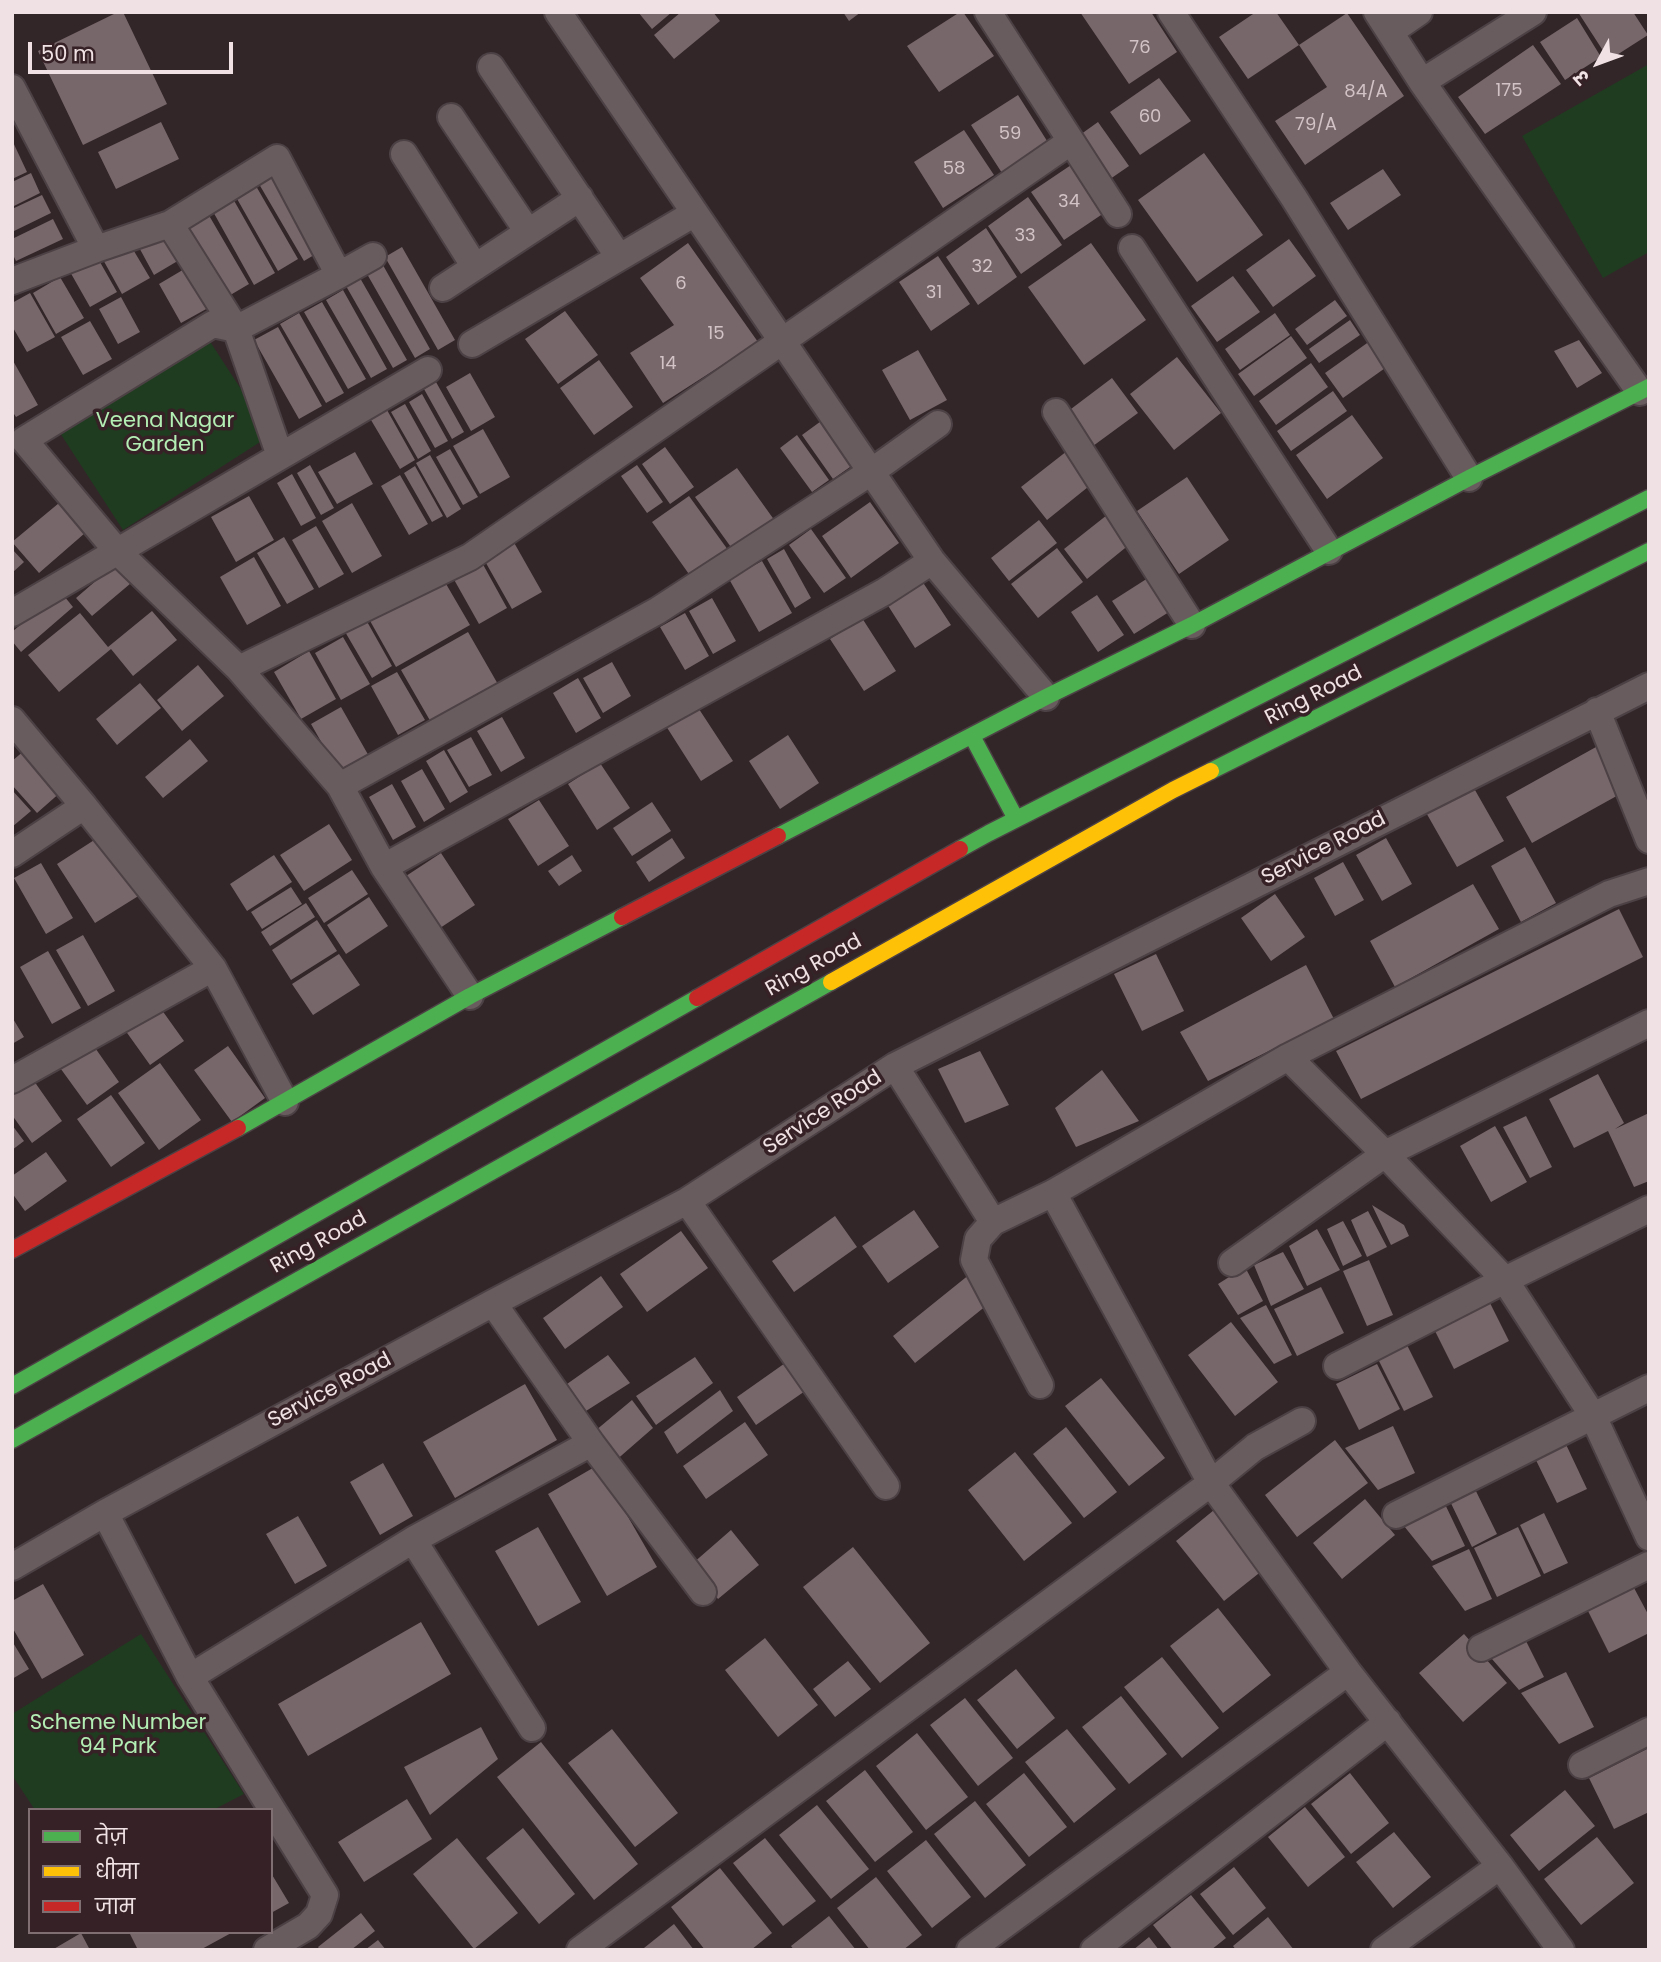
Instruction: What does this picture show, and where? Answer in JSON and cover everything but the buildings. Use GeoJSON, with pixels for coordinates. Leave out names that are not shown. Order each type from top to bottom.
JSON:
{"type":"FeatureCollection","features":[{"type":"Feature","properties":{"kind":"main road"},"geometry":{"type":"LineString","coordinates":[[12,1250],[285,1102],[470,996],[1644,390]]}},
{"type":"Feature","properties":{"kind":"main road","name":"Ring Road"},"geometry":{"type":"LineString","coordinates":[[12,1386],[1016,819],[1649,498]]}},
{"type":"Feature","properties":{"kind":"main road","name":"Ring Road"},"geometry":{"type":"LineString","coordinates":[[12,1440],[1173,790],[1649,551]]}},
{"type":"Feature","properties":{"kind":"main road"},"geometry":{"type":"LineString","coordinates":[[972,736],[1016,819]]}},
{"type":"Feature","properties":{"kind":"street"},"geometry":{"type":"LineString","coordinates":[[988,12],[1118,214]]}},
{"type":"Feature","properties":{"kind":"street"},"geometry":{"type":"LineString","coordinates":[[1171,12],[1294,198],[1469,478]]}},
{"type":"Feature","properties":{"kind":"street"},"geometry":{"type":"LineString","coordinates":[[1419,12],[1384,22],[1422,82],[1644,390]]}},
{"type":"Feature","properties":{"kind":"street"},"geometry":{"type":"LineString","coordinates":[[1422,82],[1533,12]]}},
{"type":"Feature","properties":{"kind":"street"},"geometry":{"type":"LineString","coordinates":[[561,14],[932,561],[1046,697]]}},
{"type":"Feature","properties":{"kind":"street"},"geometry":{"type":"LineString","coordinates":[[491,67],[620,257]]}},
{"type":"Feature","properties":{"kind":"street"},"geometry":{"type":"LineString","coordinates":[[12,88],[96,249]]}},
{"type":"Feature","properties":{"kind":"street"},"geometry":{"type":"LineString","coordinates":[[451,117],[528,232]]}},
{"type":"Feature","properties":{"kind":"street"},"geometry":{"type":"LineString","coordinates":[[239,669],[470,557],[1070,142]]}},
{"type":"Feature","properties":{"kind":"street"},"geometry":{"type":"LineString","coordinates":[[404,153],[475,268]]}},
{"type":"Feature","properties":{"kind":"street"},"geometry":{"type":"LineString","coordinates":[[12,281],[170,224],[277,158],[339,275]]}},
{"type":"Feature","properties":{"kind":"street"},"geometry":{"type":"LineString","coordinates":[[443,288],[580,198]]}},
{"type":"Feature","properties":{"kind":"street"},"geometry":{"type":"LineString","coordinates":[[472,344],[695,213]]}},
{"type":"Feature","properties":{"kind":"street"},"geometry":{"type":"LineString","coordinates":[[170,224],[236,328],[280,456]]}},
{"type":"Feature","properties":{"kind":"street"},"geometry":{"type":"LineString","coordinates":[[1132,248],[1329,551]]}},
{"type":"Feature","properties":{"kind":"street"},"geometry":{"type":"LineString","coordinates":[[373,256],[236,328],[213,324],[18,431],[117,551],[239,669],[340,786],[384,867],[470,996]]}},
{"type":"Feature","properties":{"kind":"street"},"geometry":{"type":"LineString","coordinates":[[12,613],[428,370]]}},
{"type":"Feature","properties":{"kind":"street"},"geometry":{"type":"LineString","coordinates":[[1056,412],[1192,625]]}},
{"type":"Feature","properties":{"kind":"street"},"geometry":{"type":"LineString","coordinates":[[340,786],[657,611],[871,472],[938,424]]}},
{"type":"Feature","properties":{"kind":"street"},"geometry":{"type":"LineString","coordinates":[[384,867],[872,599],[932,561]]}},
{"type":"Feature","properties":{"kind":"street","name":"Service Road"},"geometry":{"type":"LineString","coordinates":[[12,1567],[105,1513],[687,1201],[895,1066],[1649,686]]}},
{"type":"Feature","properties":{"kind":"street"},"geometry":{"type":"LineString","coordinates":[[1597,711],[1649,840]]}},
{"type":"Feature","properties":{"kind":"street"},"geometry":{"type":"LineString","coordinates":[[12,720],[213,968],[285,1102]]}},
{"type":"Feature","properties":{"kind":"street"},"geometry":{"type":"LineString","coordinates":[[12,854],[84,806]]}},
{"type":"Feature","properties":{"kind":"street"},"geometry":{"type":"LineString","coordinates":[[1040,1385],[974,1260],[978,1239],[993,1222],[1053,1194],[1288,1057],[1609,894],[1649,881]]}},
{"type":"Feature","properties":{"kind":"street"},"geometry":{"type":"LineString","coordinates":[[12,1080],[213,968]]}},
{"type":"Feature","properties":{"kind":"street"},"geometry":{"type":"LineString","coordinates":[[1232,1263],[1385,1154],[1649,1023]]}},
{"type":"Feature","properties":{"kind":"street"},"geometry":{"type":"LineString","coordinates":[[1288,1057],[1505,1280],[1593,1416],[1649,1537]]}},
{"type":"Feature","properties":{"kind":"street"},"geometry":{"type":"LineString","coordinates":[[895,1066],[993,1222]]}},
{"type":"Feature","properties":{"kind":"street"},"geometry":{"type":"LineString","coordinates":[[1053,1194],[1210,1483],[1348,1672],[1500,1866],[1561,1950]]}},
{"type":"Feature","properties":{"kind":"street"},"geometry":{"type":"LineString","coordinates":[[687,1201],[886,1486]]}},
{"type":"Feature","properties":{"kind":"street"},"geometry":{"type":"LineString","coordinates":[[1337,1366],[1649,1209]]}},
{"type":"Feature","properties":{"kind":"street"},"geometry":{"type":"LineString","coordinates":[[493,1303],[592,1443],[703,1592]]}},
{"type":"Feature","properties":{"kind":"street"},"geometry":{"type":"LineString","coordinates":[[1396,1515],[1649,1388]]}},
{"type":"Feature","properties":{"kind":"street"},"geometry":{"type":"LineString","coordinates":[[580,1950],[1255,1447],[1301,1421]]}},
{"type":"Feature","properties":{"kind":"street"},"geometry":{"type":"LineString","coordinates":[[190,1678],[413,1540],[592,1443]]}},
{"type":"Feature","properties":{"kind":"street"},"geometry":{"type":"LineString","coordinates":[[105,1513],[190,1678],[271,1808]]}},
{"type":"Feature","properties":{"kind":"street"},"geometry":{"type":"LineString","coordinates":[[413,1540],[532,1728]]}},
{"type":"Feature","properties":{"kind":"street"},"geometry":{"type":"LineString","coordinates":[[1481,1648],[1649,1565]]}},
{"type":"Feature","properties":{"kind":"street"},"geometry":{"type":"LineString","coordinates":[[984,1945],[1348,1672]]}},
{"type":"Feature","properties":{"kind":"street"},"geometry":{"type":"LineString","coordinates":[[1094,1950],[1388,1722]]}},
{"type":"Feature","properties":{"kind":"street"},"geometry":{"type":"LineString","coordinates":[[1582,1765],[1649,1731]]}},
{"type":"Feature","properties":{"kind":"street"},"geometry":{"type":"LineString","coordinates":[[268,1950],[307,1926],[319,1914],[325,1895],[273,1811]]}},
{"type":"Feature","properties":{"kind":"street"},"geometry":{"type":"LineString","coordinates":[[1384,1950],[1500,1866]]}},
{"type":"Feature","properties":{"kind":"green space"},"geometry":{"type":"Polygon","coordinates":[[[1649,64],[1649,252],[1603,278],[1522,136],[1649,64]]]}},
{"type":"Feature","properties":{"kind":"green space","name":"Veena Nagar Garden"},"geometry":{"type":"Polygon","coordinates":[[[207,337],[271,435],[123,530],[60,433],[207,337]]]}},
{"type":"Feature","properties":{"kind":"green space","name":"Scheme Number 94 Park"},"geometry":{"type":"Polygon","coordinates":[[[141,1634],[244,1794],[217,1808],[34,1808],[12,1775],[12,1714],[141,1634]]]}},
{"type":"Feature","properties":{"kind":"traffic: fast"},"geometry":{"type":"LineString","coordinates":[[778,836],[1046,697],[1192,625],[1469,478],[1649,387]]}},
{"type":"Feature","properties":{"kind":"traffic: fast"},"geometry":{"type":"LineString","coordinates":[[960,849],[1649,498]]}},
{"type":"Feature","properties":{"kind":"traffic: fast"},"geometry":{"type":"LineString","coordinates":[[1211,771],[1649,551]]}},
{"type":"Feature","properties":{"kind":"traffic: fast"},"geometry":{"type":"LineString","coordinates":[[972,736],[1016,819]]}},
{"type":"Feature","properties":{"kind":"traffic: fast"},"geometry":{"type":"LineString","coordinates":[[238,1128],[470,996],[622,917]]}},
{"type":"Feature","properties":{"kind":"traffic: fast"},"geometry":{"type":"LineString","coordinates":[[12,1440],[831,982]]}},
{"type":"Feature","properties":{"kind":"traffic: fast"},"geometry":{"type":"LineString","coordinates":[[12,1386],[697,998]]}},
{"type":"Feature","properties":{"kind":"traffic: slow"},"geometry":{"type":"LineString","coordinates":[[831,982],[1211,771]]}},
{"type":"Feature","properties":{"kind":"traffic: jam"},"geometry":{"type":"LineString","coordinates":[[622,917],[778,836]]}},
{"type":"Feature","properties":{"kind":"traffic: jam"},"geometry":{"type":"LineString","coordinates":[[697,998],[960,849]]}},
{"type":"Feature","properties":{"kind":"traffic: jam"},"geometry":{"type":"LineString","coordinates":[[12,1250],[238,1128]]}}]}
